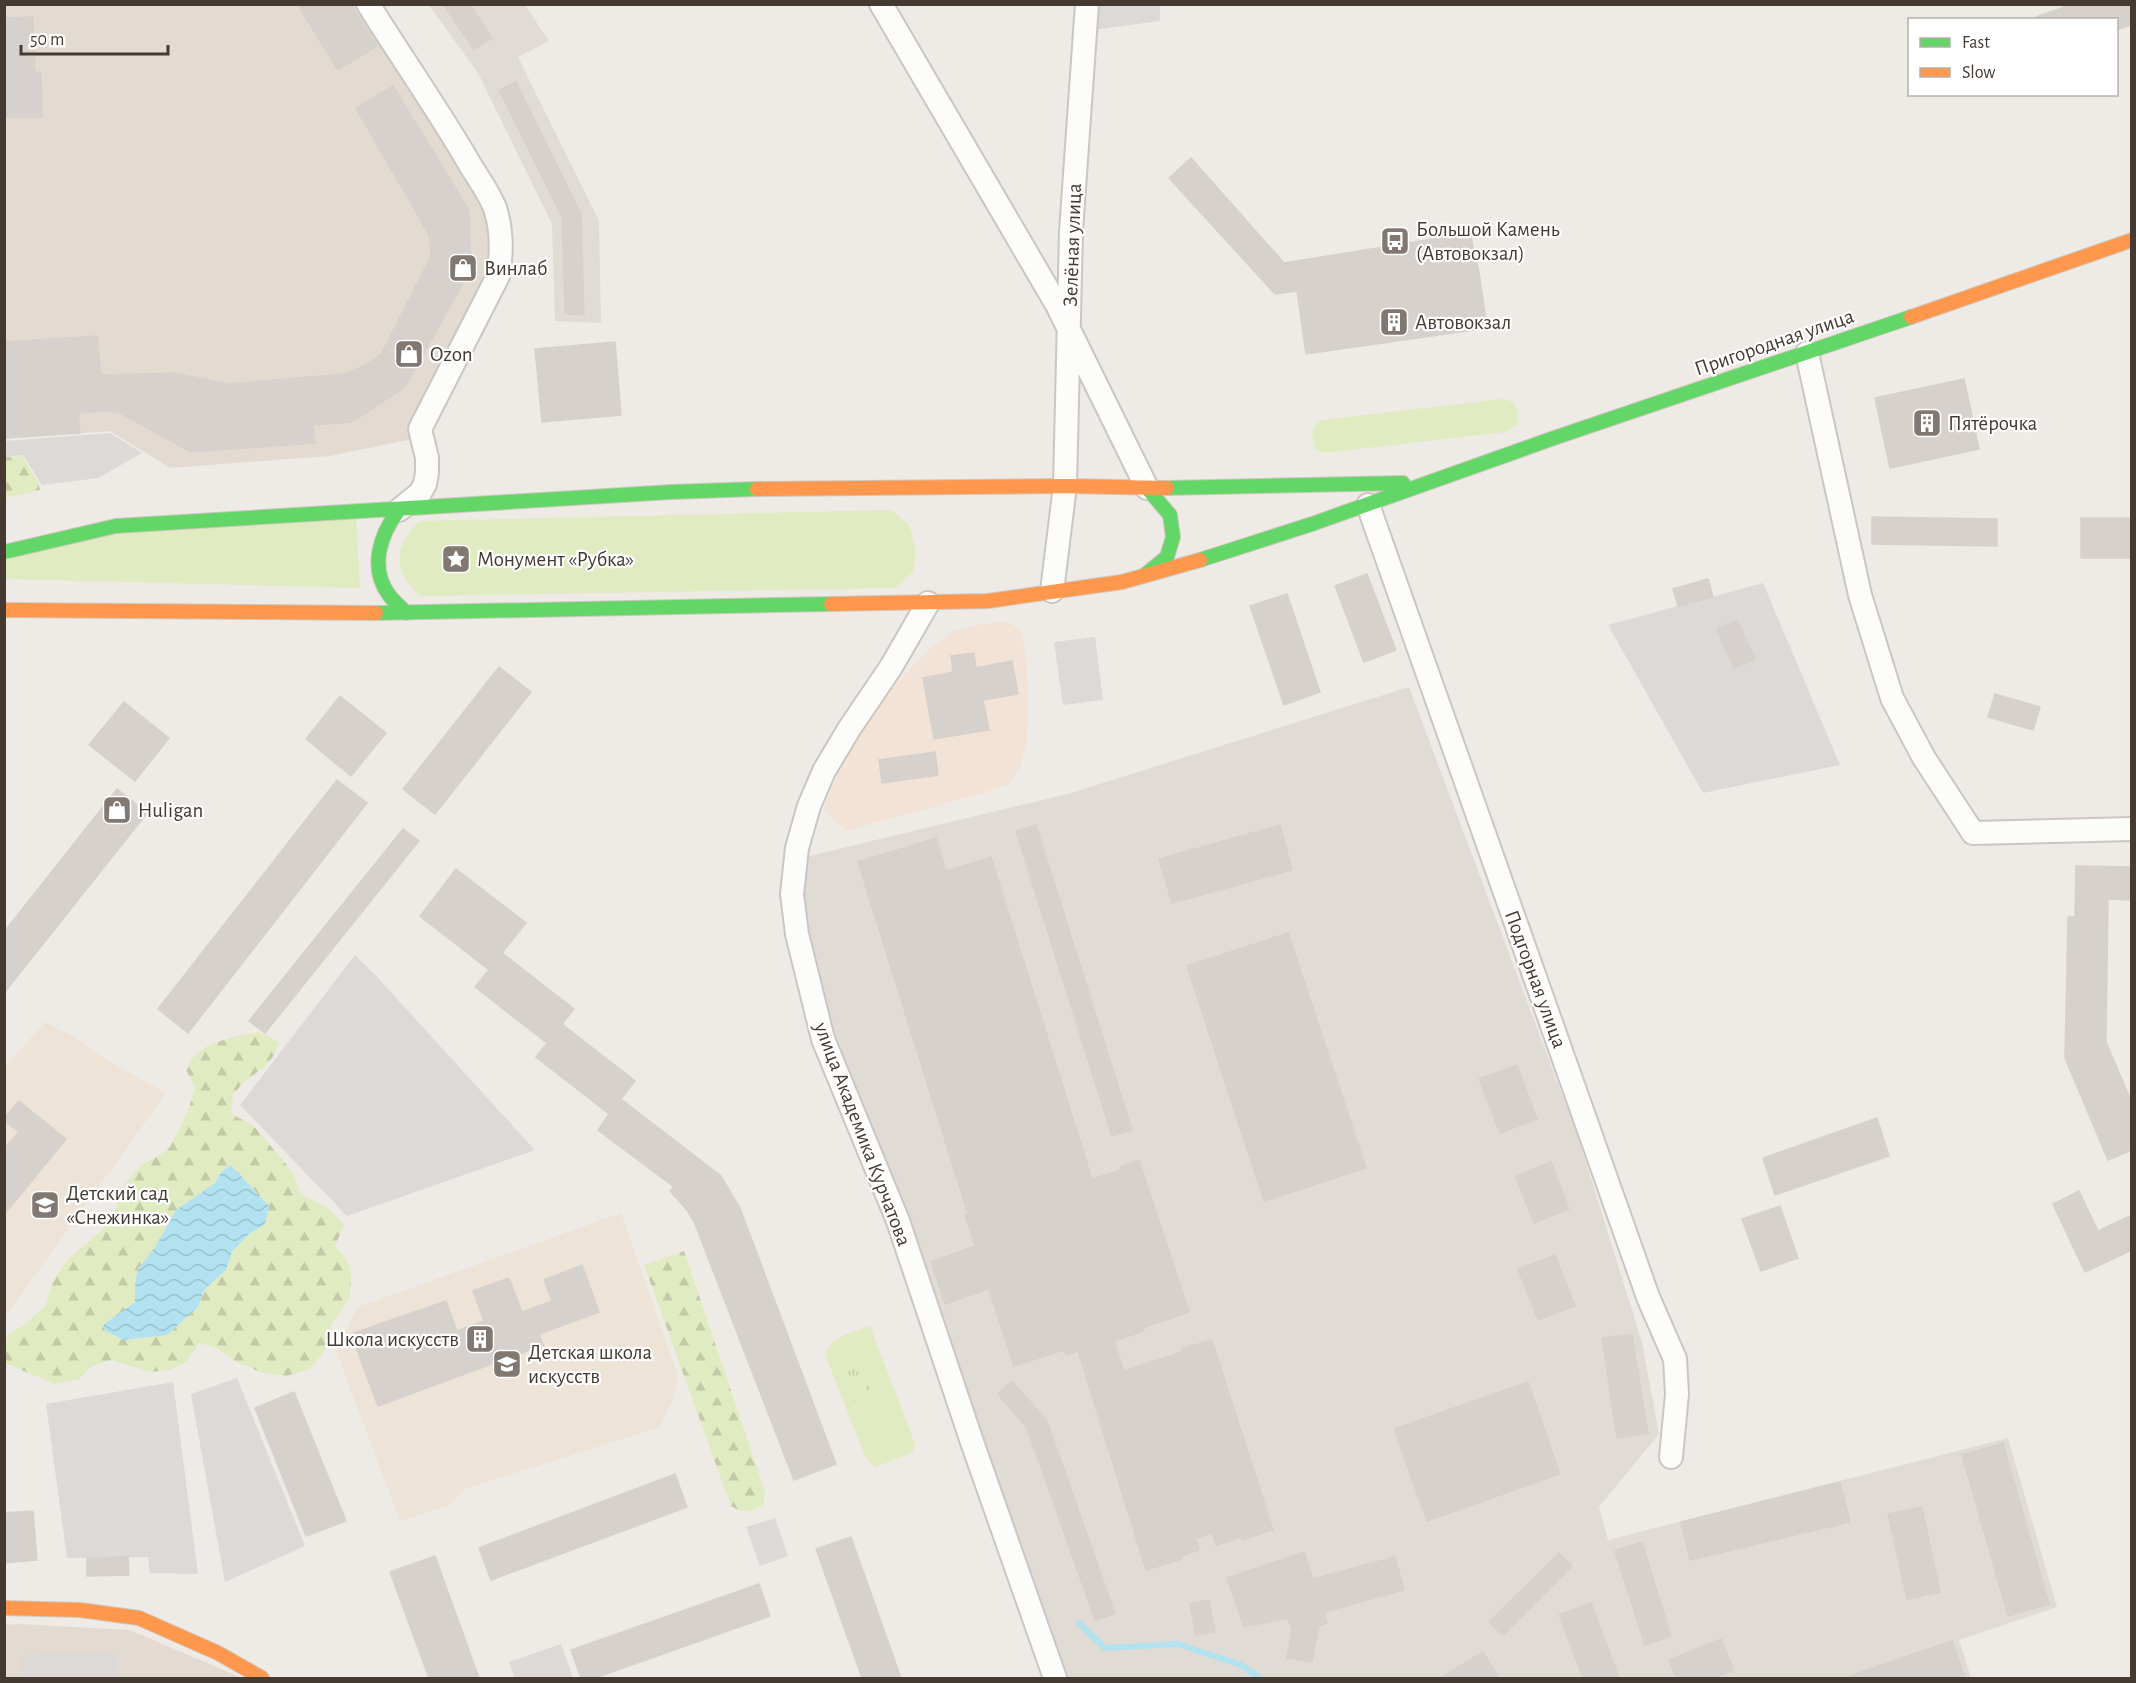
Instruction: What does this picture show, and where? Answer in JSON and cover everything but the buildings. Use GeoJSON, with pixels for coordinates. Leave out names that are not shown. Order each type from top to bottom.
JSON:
{"type":"FeatureCollection","features":[{"type":"Feature","properties":{"kind":"main road","name":"Пригородная улица"},"geometry":{"type":"LineString","coordinates":[[4,610],[406,613],[669,606],[928,603],[988,601],[1122,582],[1236,550],[1554,438],[1807,354],[2132,240]]}},
{"type":"Feature","properties":{"kind":"main road"},"geometry":{"type":"LineString","coordinates":[[4,552],[116,526],[671,492],[812,488],[1065,486],[1147,488],[1429,483]]}},
{"type":"Feature","properties":{"kind":"main road"},"geometry":{"type":"LineString","coordinates":[[1145,575],[1167,557],[1173,537],[1170,515],[1147,488]]}},
{"type":"Feature","properties":{"kind":"main road"},"geometry":{"type":"LineString","coordinates":[[399,510],[385,528],[381,538],[378,567],[387,593],[406,613]]}},
{"type":"Feature","properties":{"kind":"main road"},"geometry":{"type":"LineString","coordinates":[[4,1608],[80,1610],[139,1618],[218,1653],[262,1678]]}},
{"type":"Feature","properties":{"kind":"street"},"geometry":{"type":"LineString","coordinates":[[368,4],[452,134],[494,207],[501,244],[498,276],[420,429],[427,458],[425,484],[420,493],[399,510]]}},
{"type":"Feature","properties":{"kind":"street"},"geometry":{"type":"LineString","coordinates":[[881,4],[1069,328],[1147,488]]}},
{"type":"Feature","properties":{"kind":"street","name":"Зелёная улица"},"geometry":{"type":"LineString","coordinates":[[1052,591],[1065,486],[1071,231],[1087,4]]}},
{"type":"Feature","properties":{"kind":"street"},"geometry":{"type":"LineString","coordinates":[[1807,354],[1860,595],[1892,698],[1924,758],[1973,833],[2132,829]]}},
{"type":"Feature","properties":{"kind":"street","name":"Подгорная улица"},"geometry":{"type":"LineString","coordinates":[[1368,505],[1648,1297],[1675,1359],[1677,1394],[1671,1457]]}},
{"type":"Feature","properties":{"kind":"street","name":"улица Академика Курчатова"},"geometry":{"type":"LineString","coordinates":[[928,603],[891,667],[824,771],[809,806],[796,848],[792,894],[796,924],[823,1039],[898,1221],[1054,1678]]}},
{"type":"Feature","properties":{"kind":"shaded area"},"geometry":{"type":"Polygon","coordinates":[[[5,5],[378,5],[509,233],[423,437],[329,456],[170,468],[110,431],[5,439],[5,5]]]}},
{"type":"Feature","properties":{"kind":"shaded area"},"geometry":{"type":"Polygon","coordinates":[[[429,5],[525,5],[549,41],[518,57],[599,221],[601,323],[555,321],[552,224],[478,73],[429,5]]]}},
{"type":"Feature","properties":{"kind":"shaded area"},"geometry":{"type":"Polygon","coordinates":[[[1093,5],[1160,5],[1160,21],[1092,30],[1093,5]]]}},
{"type":"Feature","properties":{"kind":"shaded area"},"geometry":{"type":"Polygon","coordinates":[[[110,433],[142,453],[98,478],[42,485],[23,455],[5,457],[5,441],[110,433]]]}},
{"type":"Feature","properties":{"kind":"shaded area"},"geometry":{"type":"Polygon","coordinates":[[[1763,583],[1840,765],[1703,793],[1608,625],[1763,583]]]}},
{"type":"Feature","properties":{"kind":"shaded area"},"geometry":{"type":"Polygon","coordinates":[[[1009,622],[1021,631],[1026,658],[1028,694],[1027,741],[1020,767],[1010,783],[983,793],[846,831],[823,809],[853,740],[897,683],[932,647],[952,632],[981,624],[1009,622]]]}},
{"type":"Feature","properties":{"kind":"shaded area"},"geometry":{"type":"Polygon","coordinates":[[[1095,637],[1103,700],[1063,705],[1054,642],[1095,637]]]}},
{"type":"Feature","properties":{"kind":"shaded area"},"geometry":{"type":"Polygon","coordinates":[[[1409,687],[1578,1137],[1642,1342],[1659,1434],[1599,1507],[1608,1540],[2008,1438],[2057,1607],[1959,1640],[1971,1678],[1057,1678],[846,1080],[802,936],[801,858],[1071,793],[1409,687]]]}},
{"type":"Feature","properties":{"kind":"shaded area"},"geometry":{"type":"Polygon","coordinates":[[[355,955],[535,1150],[347,1216],[240,1105],[355,955]]]}},
{"type":"Feature","properties":{"kind":"shaded area","name":"Детский сад «Снежинка»"},"geometry":{"type":"Polygon","coordinates":[[[45,1022],[77,1038],[100,1056],[166,1093],[5,1317],[5,1067],[45,1022]]]}},
{"type":"Feature","properties":{"kind":"shaded area","name":"Детская школа искусств"},"geometry":{"type":"Polygon","coordinates":[[[621,1213],[678,1376],[674,1396],[660,1427],[465,1489],[448,1505],[400,1521],[336,1351],[358,1307],[621,1213]]]}},
{"type":"Feature","properties":{"kind":"shaded area"},"geometry":{"type":"Polygon","coordinates":[[[237,1378],[305,1546],[225,1582],[191,1394],[237,1378]]]}},
{"type":"Feature","properties":{"kind":"shaded area"},"geometry":{"type":"Polygon","coordinates":[[[173,1382],[198,1574],[150,1573],[148,1557],[67,1558],[46,1404],[173,1382]]]}},
{"type":"Feature","properties":{"kind":"shaded area"},"geometry":{"type":"Polygon","coordinates":[[[775,1518],[788,1556],[760,1566],[746,1527],[775,1518]]]}},
{"type":"Feature","properties":{"kind":"shaded area"},"geometry":{"type":"Polygon","coordinates":[[[4,1625],[130,1630],[242,1678],[5,1678],[4,1625]]]}},
{"type":"Feature","properties":{"kind":"shaded area"},"geometry":{"type":"Polygon","coordinates":[[[561,1644],[573,1678],[515,1678],[509,1662],[561,1644]]]}},
{"type":"Feature","properties":{"kind":"shaded area"},"geometry":{"type":"Polygon","coordinates":[[[118,1653],[118,1678],[22,1678],[22,1654],[118,1653]]]}},
{"type":"Feature","properties":{"kind":"green space"},"geometry":{"type":"Polygon","coordinates":[[[1503,399],[1513,402],[1518,411],[1517,425],[1505,432],[1325,453],[1316,450],[1312,436],[1314,426],[1321,420],[1503,399]]]}},
{"type":"Feature","properties":{"kind":"green space"},"geometry":{"type":"Polygon","coordinates":[[[22,456],[38,482],[40,490],[5,498],[5,457],[22,456]]]}},
{"type":"Feature","properties":{"kind":"green space"},"geometry":{"type":"Polygon","coordinates":[[[892,510],[909,525],[916,550],[913,572],[895,588],[420,596],[411,587],[401,568],[401,549],[405,539],[420,521],[892,510]]]}},
{"type":"Feature","properties":{"kind":"green space"},"geometry":{"type":"Polygon","coordinates":[[[356,516],[360,588],[5,579],[5,560],[109,532],[356,516]]]}},
{"type":"Feature","properties":{"kind":"green space"},"geometry":{"type":"Polygon","coordinates":[[[259,1032],[279,1043],[268,1063],[241,1085],[233,1095],[231,1114],[253,1125],[286,1164],[301,1194],[328,1208],[344,1225],[335,1246],[347,1259],[351,1274],[350,1297],[332,1324],[331,1338],[323,1353],[310,1369],[286,1376],[260,1372],[235,1361],[217,1348],[199,1343],[187,1361],[169,1370],[151,1372],[111,1360],[90,1367],[79,1379],[55,1384],[5,1363],[8,1334],[23,1326],[46,1305],[53,1280],[68,1259],[101,1231],[116,1208],[125,1184],[142,1164],[157,1157],[170,1147],[188,1111],[195,1087],[186,1070],[195,1056],[201,1050],[217,1042],[259,1032]],[[231,1165],[222,1171],[215,1183],[176,1210],[155,1247],[138,1269],[135,1302],[104,1324],[104,1330],[123,1340],[167,1335],[198,1307],[204,1290],[226,1270],[232,1252],[249,1234],[265,1224],[269,1206],[231,1165]]]}},
{"type":"Feature","properties":{"kind":"green space"},"geometry":{"type":"Polygon","coordinates":[[[684,1251],[765,1492],[764,1504],[756,1509],[744,1511],[731,1506],[644,1265],[684,1251]]]}},
{"type":"Feature","properties":{"kind":"green space"},"geometry":{"type":"Polygon","coordinates":[[[870,1326],[915,1444],[912,1453],[875,1467],[866,1458],[826,1357],[831,1344],[836,1340],[870,1326]]]}},
{"type":"Feature","properties":{"kind":"green space"},"geometry":{"type":"Polygon","coordinates":[[[860,1360],[872,1396],[854,1402],[842,1366],[860,1360]]]}},
{"type":"Feature","properties":{"kind":"water"},"geometry":{"type":"Polygon","coordinates":[[[231,1165],[269,1206],[265,1224],[249,1234],[232,1252],[226,1270],[204,1290],[198,1307],[167,1335],[123,1340],[104,1330],[104,1324],[135,1302],[138,1269],[155,1247],[176,1210],[215,1183],[222,1171],[231,1165]]]}},
{"type":"Feature","properties":{"kind":"waterway"},"geometry":{"type":"LineString","coordinates":[[1079,1623],[1105,1648],[1178,1644],[1241,1665],[1260,1678]]}},
{"type":"Feature","properties":{"kind":"traffic: fast"},"geometry":{"type":"LineString","coordinates":[[1200,560],[1312,524],[1554,438],[1911,317]]}},
{"type":"Feature","properties":{"kind":"traffic: fast"},"geometry":{"type":"LineString","coordinates":[[1167,488],[1403,483]]}},
{"type":"Feature","properties":{"kind":"traffic: fast"},"geometry":{"type":"LineString","coordinates":[[1145,575],[1167,557],[1173,537],[1170,515],[1147,488]]}},
{"type":"Feature","properties":{"kind":"traffic: fast"},"geometry":{"type":"LineString","coordinates":[[4,552],[116,526],[671,492],[757,489]]}},
{"type":"Feature","properties":{"kind":"traffic: fast"},"geometry":{"type":"LineString","coordinates":[[399,510],[382,540],[378,563],[383,585],[391,598],[406,613]]}},
{"type":"Feature","properties":{"kind":"traffic: fast"},"geometry":{"type":"LineString","coordinates":[[376,613],[831,604]]}},
{"type":"Feature","properties":{"kind":"traffic: slow"},"geometry":{"type":"LineString","coordinates":[[1911,317],[2132,240]]}},
{"type":"Feature","properties":{"kind":"traffic: slow"},"geometry":{"type":"LineString","coordinates":[[757,489],[1065,486],[1167,488]]}},
{"type":"Feature","properties":{"kind":"traffic: slow"},"geometry":{"type":"LineString","coordinates":[[831,604],[988,601],[1122,582],[1200,560]]}},
{"type":"Feature","properties":{"kind":"traffic: slow"},"geometry":{"type":"LineString","coordinates":[[4,610],[376,613]]}},
{"type":"Feature","properties":{"kind":"traffic: slow"},"geometry":{"type":"LineString","coordinates":[[4,1608],[80,1610],[139,1618],[218,1653],[262,1678]]}},
{"type":"Feature","properties":{"kind":"place","name":"Большой Камень (Автовокзал)"},"geometry":{"type":"Point","coordinates":[1395,241]}},
{"type":"Feature","properties":{"kind":"place","name":"Винлаб"},"geometry":{"type":"Point","coordinates":[463,268]}},
{"type":"Feature","properties":{"kind":"place","name":"Автовокзал"},"geometry":{"type":"Point","coordinates":[1394,322]}},
{"type":"Feature","properties":{"kind":"place","name":"Ozon"},"geometry":{"type":"Point","coordinates":[409,354]}},
{"type":"Feature","properties":{"kind":"place","name":"Пятёрочка"},"geometry":{"type":"Point","coordinates":[1927,423]}},
{"type":"Feature","properties":{"kind":"place","name":"Монумент «Рубка»"},"geometry":{"type":"Point","coordinates":[456,559]}},
{"type":"Feature","properties":{"kind":"place","name":"Huligan"},"geometry":{"type":"Point","coordinates":[117,810]}},
{"type":"Feature","properties":{"kind":"place","name":"Детский сад «Снежинка»"},"geometry":{"type":"Point","coordinates":[45,1205]}},
{"type":"Feature","properties":{"kind":"place","name":"Школа искусств"},"geometry":{"type":"Point","coordinates":[480,1339]}},
{"type":"Feature","properties":{"kind":"place","name":"Детская школа искусств"},"geometry":{"type":"Point","coordinates":[507,1364]}}]}
